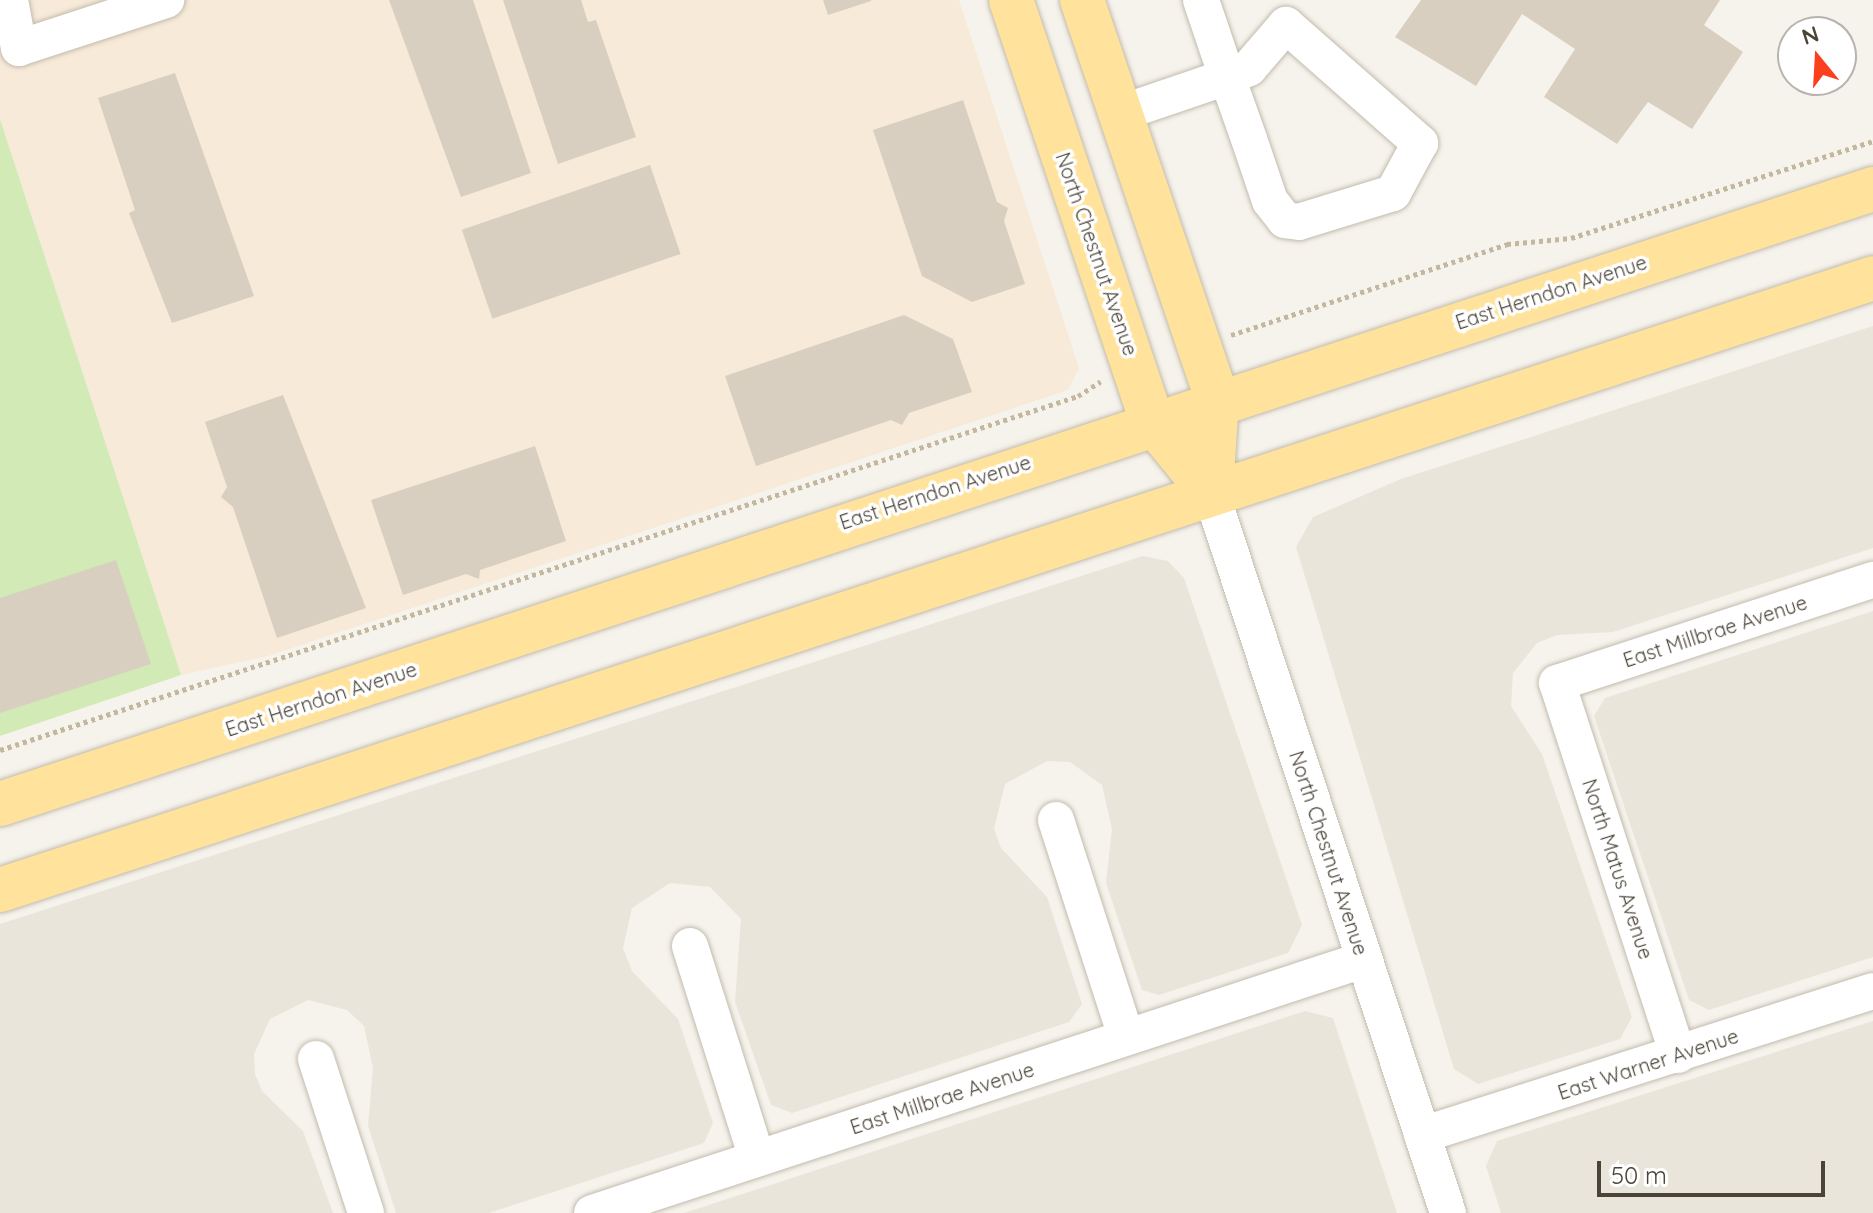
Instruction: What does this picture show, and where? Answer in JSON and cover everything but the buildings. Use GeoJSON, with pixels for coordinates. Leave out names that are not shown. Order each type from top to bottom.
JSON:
{"type":"FeatureCollection","features":[{"type":"Feature","properties":{"kind":"main road","name":"North Chestnut Avenue"},"geometry":{"type":"LineString","coordinates":[[1011,0],[1152,421],[1211,493]]}},
{"type":"Feature","properties":{"kind":"main road","name":"North Chestnut Avenue"},"geometry":{"type":"LineString","coordinates":[[1082,0],[1217,399],[1211,493]]}},
{"type":"Feature","properties":{"kind":"main road","name":"East Herndon Avenue"},"geometry":{"type":"LineString","coordinates":[[0,804],[1217,399],[1873,189]]}},
{"type":"Feature","properties":{"kind":"main road"},"geometry":{"type":"LineString","coordinates":[[0,890],[1873,278]]}},
{"type":"Feature","properties":{"kind":"street"},"geometry":{"type":"LineString","coordinates":[[10,0],[19,48],[166,0]]}},
{"type":"Feature","properties":{"kind":"street"},"geometry":{"type":"LineString","coordinates":[[1121,113],[1227,77],[1249,68],[1294,12],[1420,143],[1393,193],[1299,222],[1285,220],[1270,201],[1227,77],[1201,0]]}},
{"type":"Feature","properties":{"kind":"street","name":"North Chestnut Avenue"},"geometry":{"type":"LineString","coordinates":[[1211,493],[1448,1213]]}},
{"type":"Feature","properties":{"kind":"street","name":"East Millbrae Avenue"},"geometry":{"type":"LineString","coordinates":[[1557,683],[1873,580]]}},
{"type":"Feature","properties":{"kind":"street","name":"North Matus Avenue"},"geometry":{"type":"LineString","coordinates":[[1557,683],[1678,1055]]}},
{"type":"Feature","properties":{"kind":"street"},"geometry":{"type":"LineString","coordinates":[[1056,820],[1126,1037]]}},
{"type":"Feature","properties":{"kind":"street"},"geometry":{"type":"LineString","coordinates":[[690,946],[757,1159]]}},
{"type":"Feature","properties":{"kind":"street","name":"East Millbrae Avenue"},"geometry":{"type":"LineString","coordinates":[[592,1213],[1363,960]]}},
{"type":"Feature","properties":{"kind":"street","name":"East Warner Avenue"},"geometry":{"type":"LineString","coordinates":[[1422,1135],[1873,991]]}},
{"type":"Feature","properties":{"kind":"street"},"geometry":{"type":"LineString","coordinates":[[316,1059],[366,1213]]}},
{"type":"Feature","properties":{"kind":"path"},"geometry":{"type":"LineString","coordinates":[[1239,332],[1507,244],[1571,238],[1873,141]]}},
{"type":"Feature","properties":{"kind":"path"},"geometry":{"type":"LineString","coordinates":[[0,750],[1078,396],[1091,384]]}},
{"type":"Feature","properties":{"kind":"shaded area"},"geometry":{"type":"Polygon","coordinates":[[[0,0],[959,0],[1079,368],[1068,390],[268,656],[181,675],[0,119],[0,0]]]}},
{"type":"Feature","properties":{"kind":"shaded area"},"geometry":{"type":"Polygon","coordinates":[[[1873,326],[1873,548],[1613,632],[1557,635],[1537,643],[1513,673],[1511,706],[1542,754],[1632,1017],[1620,1039],[1478,1084],[1454,1069],[1296,547],[1313,517],[1401,479],[1873,326]]]}},
{"type":"Feature","properties":{"kind":"shaded area"},"geometry":{"type":"Polygon","coordinates":[[[1143,556],[1168,561],[1184,578],[1302,925],[1288,953],[1159,995],[1142,990],[1106,883],[1112,829],[1102,785],[1070,762],[1047,761],[1005,784],[994,829],[1001,848],[1047,897],[1082,1004],[1069,1022],[792,1113],[771,1105],[735,1002],[741,919],[710,887],[670,883],[632,908],[623,948],[632,971],[678,1019],[713,1123],[704,1143],[489,1213],[396,1213],[368,1126],[373,1068],[364,1026],[347,1010],[308,1000],[270,1019],[254,1054],[255,1074],[262,1091],[303,1131],[333,1213],[0,1213],[0,924],[1143,556]]]}},
{"type":"Feature","properties":{"kind":"shaded area"},"geometry":{"type":"Polygon","coordinates":[[[1873,611],[1873,957],[1709,1010],[1689,1000],[1594,716],[1605,698],[1873,611]]]}},
{"type":"Feature","properties":{"kind":"shaded area"},"geometry":{"type":"Polygon","coordinates":[[[1305,1011],[1333,1018],[1397,1213],[684,1213],[1305,1011]]]}},
{"type":"Feature","properties":{"kind":"shaded area"},"geometry":{"type":"Polygon","coordinates":[[[1873,1021],[1873,1213],[1501,1213],[1486,1166],[1497,1141],[1873,1021]]]}},
{"type":"Feature","properties":{"kind":"green space"},"geometry":{"type":"Polygon","coordinates":[[[0,119],[181,675],[0,736],[0,119]]]}}]}
